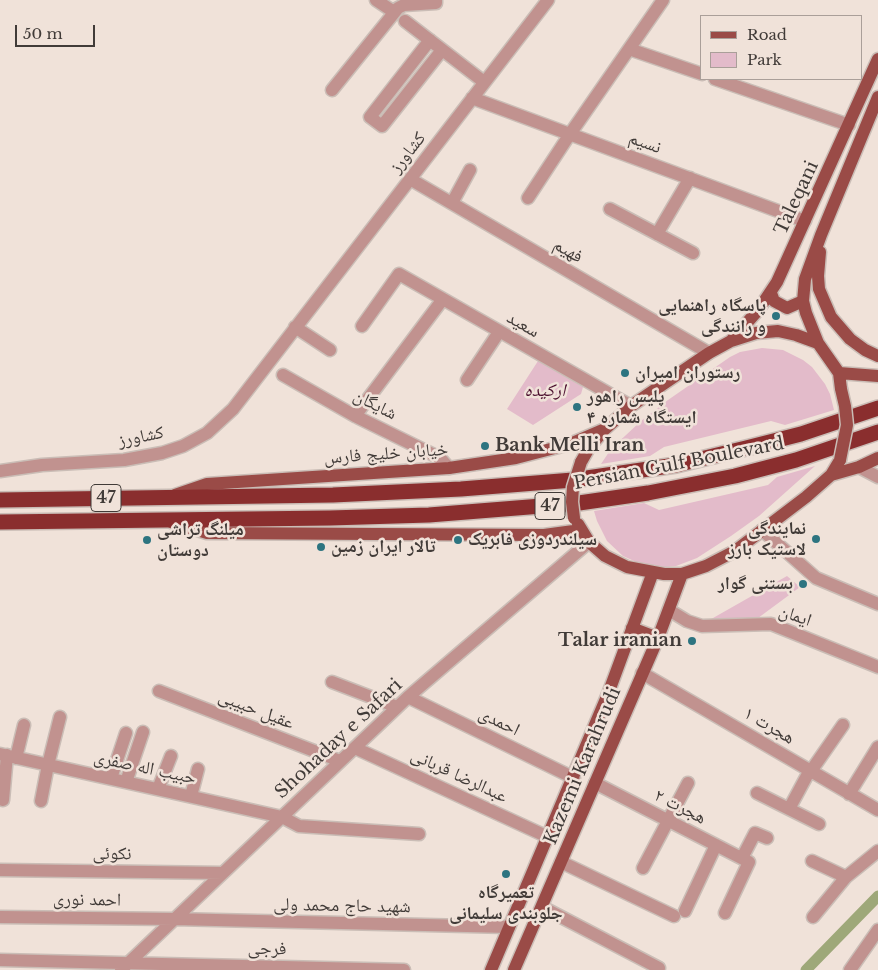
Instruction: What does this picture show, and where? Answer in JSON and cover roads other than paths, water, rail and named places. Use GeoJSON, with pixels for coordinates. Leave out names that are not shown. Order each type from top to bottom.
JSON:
{"type":"FeatureCollection","features":[{"type":"Feature","properties":{"kind":"highway","name":"Persian Gulf Boulevard"},"geometry":{"type":"LineString","coordinates":[[167,497],[333,495],[461,490],[573,480],[676,465],[801,434],[878,408]]}},
{"type":"Feature","properties":{"kind":"highway","name":"Persian Gulf Boulevard"},"geometry":{"type":"LineString","coordinates":[[166,521],[429,515],[512,510],[594,501],[735,476],[796,460],[878,432]]}},
{"type":"Feature","properties":{"kind":"highway","name":"47"},"geometry":{"type":"LineString","coordinates":[[0,500],[167,497]]}},
{"type":"Feature","properties":{"kind":"highway","name":"47"},"geometry":{"type":"LineString","coordinates":[[0,522],[166,521]]}},
{"type":"Feature","properties":{"kind":"main road","name":"Taleqani"},"geometry":{"type":"LineString","coordinates":[[731,341],[759,310],[771,293],[878,59]]}},
{"type":"Feature","properties":{"kind":"main road","name":"Taleqani"},"geometry":{"type":"LineString","coordinates":[[839,373],[818,344],[806,313],[803,301],[805,279],[821,234],[878,97]]}},
{"type":"Feature","properties":{"kind":"main road"},"geometry":{"type":"LineString","coordinates":[[821,234],[818,276],[819,289],[824,303],[831,317],[850,339],[865,350],[878,356]]}},
{"type":"Feature","properties":{"kind":"main road"},"geometry":{"type":"LineString","coordinates":[[771,293],[774,301],[787,308],[803,301]]}},
{"type":"Feature","properties":{"kind":"main road"},"geometry":{"type":"LineString","coordinates":[[818,344],[796,335],[778,331],[756,333],[731,341],[709,353],[630,406],[605,429],[589,448],[581,462],[573,487],[574,518],[589,542],[605,556],[627,567],[664,574],[682,574],[706,566],[727,554],[799,503],[831,475],[840,460],[847,425],[846,406],[839,373],[878,376]]}},
{"type":"Feature","properties":{"kind":"main road","name":"خیابان خلیج فارس"},"geometry":{"type":"LineString","coordinates":[[167,497],[207,484],[449,468],[516,458],[570,444],[605,429]]}},
{"type":"Feature","properties":{"kind":"main road"},"geometry":{"type":"LineString","coordinates":[[831,475],[859,467],[878,458]]}},
{"type":"Feature","properties":{"kind":"main road"},"geometry":{"type":"LineString","coordinates":[[166,521],[207,533],[544,535],[581,530]]}},
{"type":"Feature","properties":{"kind":"main road","name":"Kazemi Karahrudi"},"geometry":{"type":"LineString","coordinates":[[491,970],[574,778],[608,694],[653,572]]}},
{"type":"Feature","properties":{"kind":"main road","name":"Kazemi Karahrudi"},"geometry":{"type":"LineString","coordinates":[[515,970],[658,638],[682,574]]}},
{"type":"Feature","properties":{"kind":"main road"},"geometry":{"type":"LineString","coordinates":[[632,628],[658,638]]}},
{"type":"Feature","properties":{"kind":"street"},"geometry":{"type":"LineString","coordinates":[[376,0],[394,12]]}},
{"type":"Feature","properties":{"kind":"street"},"geometry":{"type":"LineString","coordinates":[[332,90],[394,12],[404,5],[436,3],[436,0]]}},
{"type":"Feature","properties":{"kind":"street","name":"کشاورز"},"geometry":{"type":"LineString","coordinates":[[0,471],[42,465],[124,460],[162,453],[183,446],[207,433],[233,409],[548,0]]}},
{"type":"Feature","properties":{"kind":"street"},"geometry":{"type":"LineString","coordinates":[[528,198],[663,0]]}},
{"type":"Feature","properties":{"kind":"street"},"geometry":{"type":"LineString","coordinates":[[405,21],[484,82]]}},
{"type":"Feature","properties":{"kind":"street"},"geometry":{"type":"LineString","coordinates":[[430,40],[370,117],[382,126],[442,50]]}},
{"type":"Feature","properties":{"kind":"street"},"geometry":{"type":"LineString","coordinates":[[629,49],[700,73]]}},
{"type":"Feature","properties":{"kind":"street"},"geometry":{"type":"LineString","coordinates":[[718,80],[849,125]]}},
{"type":"Feature","properties":{"kind":"street","name":"نسیم"},"geometry":{"type":"LineString","coordinates":[[472,98],[805,221]]}},
{"type":"Feature","properties":{"kind":"street"},"geometry":{"type":"LineString","coordinates":[[452,204],[470,170]]}},
{"type":"Feature","properties":{"kind":"street"},"geometry":{"type":"LineString","coordinates":[[657,234],[690,178]]}},
{"type":"Feature","properties":{"kind":"street","name":"فهیم"},"geometry":{"type":"LineString","coordinates":[[410,179],[709,353]]}},
{"type":"Feature","properties":{"kind":"street"},"geometry":{"type":"LineString","coordinates":[[610,209],[693,253]]}},
{"type":"Feature","properties":{"kind":"street","name":"سعید"},"geometry":{"type":"LineString","coordinates":[[362,326],[399,274],[630,406]]}},
{"type":"Feature","properties":{"kind":"street"},"geometry":{"type":"LineString","coordinates":[[355,416],[443,299]]}},
{"type":"Feature","properties":{"kind":"street"},"geometry":{"type":"LineString","coordinates":[[295,327],[330,350]]}},
{"type":"Feature","properties":{"kind":"street"},"geometry":{"type":"LineString","coordinates":[[467,380],[499,332]]}},
{"type":"Feature","properties":{"kind":"street","name":"شایگان"},"geometry":{"type":"LineString","coordinates":[[283,375],[355,416],[440,458],[449,468]]}},
{"type":"Feature","properties":{"kind":"street"},"geometry":{"type":"LineString","coordinates":[[859,467],[878,477]]}},
{"type":"Feature","properties":{"kind":"street"},"geometry":{"type":"LineString","coordinates":[[762,530],[816,578],[878,604]]}},
{"type":"Feature","properties":{"kind":"street","name":"Shohaday e Safari"},"geometry":{"type":"LineString","coordinates":[[124,966],[408,697],[589,542]]}},
{"type":"Feature","properties":{"kind":"street","name":"ایمان"},"geometry":{"type":"LineString","coordinates":[[669,610],[702,626],[771,624],[878,667]]}},
{"type":"Feature","properties":{"kind":"street","name":"هجرت ۱"},"geometry":{"type":"LineString","coordinates":[[642,673],[878,810]]}},
{"type":"Feature","properties":{"kind":"street"},"geometry":{"type":"LineString","coordinates":[[332,682],[398,707]]}},
{"type":"Feature","properties":{"kind":"street","name":"عقیل حبیبی"},"geometry":{"type":"LineString","coordinates":[[159,691],[340,761]]}},
{"type":"Feature","properties":{"kind":"street","name":"احمدی"},"geometry":{"type":"LineString","coordinates":[[408,697],[574,778]]}},
{"type":"Feature","properties":{"kind":"street"},"geometry":{"type":"LineString","coordinates":[[41,801],[60,717]]}},
{"type":"Feature","properties":{"kind":"street"},"geometry":{"type":"LineString","coordinates":[[3,800],[8,756],[24,725]]}},
{"type":"Feature","properties":{"kind":"street"},"geometry":{"type":"LineString","coordinates":[[789,809],[811,771],[843,725]]}},
{"type":"Feature","properties":{"kind":"street"},"geometry":{"type":"LineString","coordinates":[[126,782],[143,732]]}},
{"type":"Feature","properties":{"kind":"street"},"geometry":{"type":"LineString","coordinates":[[111,778],[126,733]]}},
{"type":"Feature","properties":{"kind":"street","name":"عبدالرضا قربانی"},"geometry":{"type":"LineString","coordinates":[[355,748],[548,837]]}},
{"type":"Feature","properties":{"kind":"street"},"geometry":{"type":"LineString","coordinates":[[849,794],[878,748]]}},
{"type":"Feature","properties":{"kind":"street","name":"حبیب اله صفری"},"geometry":{"type":"LineString","coordinates":[[8,756],[282,817],[298,826],[419,834]]}},
{"type":"Feature","properties":{"kind":"street"},"geometry":{"type":"LineString","coordinates":[[158,789],[171,756]]}},
{"type":"Feature","properties":{"kind":"street"},"geometry":{"type":"LineString","coordinates":[[191,796],[198,769]]}},
{"type":"Feature","properties":{"kind":"street","name":"هجرت ۲"},"geometry":{"type":"LineString","coordinates":[[595,783],[745,860]]}},
{"type":"Feature","properties":{"kind":"street"},"geometry":{"type":"LineString","coordinates":[[643,868],[688,783]]}},
{"type":"Feature","properties":{"kind":"street"},"geometry":{"type":"LineString","coordinates":[[757,793],[819,824]]}},
{"type":"Feature","properties":{"kind":"street"},"geometry":{"type":"LineString","coordinates":[[725,913],[756,833],[767,838]]}},
{"type":"Feature","properties":{"kind":"street"},"geometry":{"type":"LineString","coordinates":[[561,862],[680,914],[716,845]]}},
{"type":"Feature","properties":{"kind":"street"},"geometry":{"type":"LineString","coordinates":[[813,917],[846,877],[878,852]]}},
{"type":"Feature","properties":{"kind":"street"},"geometry":{"type":"LineString","coordinates":[[812,861],[846,877]]}},
{"type":"Feature","properties":{"kind":"street","name":"نکوئی"},"geometry":{"type":"LineString","coordinates":[[0,870],[223,873]]}},
{"type":"Feature","properties":{"kind":"street"},"geometry":{"type":"LineString","coordinates":[[542,907],[659,968]]}},
{"type":"Feature","properties":{"kind":"street","name":"احمد نوری"},"geometry":{"type":"LineString","coordinates":[[0,916],[174,919]]}},
{"type":"Feature","properties":{"kind":"street","name":"شهید حاج محمد ولی"},"geometry":{"type":"LineString","coordinates":[[174,919],[509,927]]}},
{"type":"Feature","properties":{"kind":"street"},"geometry":{"type":"LineString","coordinates":[[850,970],[873,947],[878,930]]}},
{"type":"Feature","properties":{"kind":"street","name":"فرجی"},"geometry":{"type":"LineString","coordinates":[[0,960],[124,966],[404,970]]}},
{"type":"Feature","properties":{"kind":"waterway"},"geometry":{"type":"LineString","coordinates":[[806,970],[878,896]]}},
{"type":"Feature","properties":{"kind":"place","name":"پاسگاه راهنمایی و رانندگی"},"geometry":{"type":"Point","coordinates":[776,316]}},
{"type":"Feature","properties":{"kind":"place","name":"رستوران امیران"},"geometry":{"type":"Point","coordinates":[625,373]}},
{"type":"Feature","properties":{"kind":"place","name":"پلیس راهور ایستگاه شماره ۴"},"geometry":{"type":"Point","coordinates":[577,407]}},
{"type":"Feature","properties":{"kind":"place","name":"Bank Melli Iran"},"geometry":{"type":"Point","coordinates":[485,446]}},
{"type":"Feature","properties":{"kind":"place","name":"نمایندگی لاستیک بارز"},"geometry":{"type":"Point","coordinates":[816,539]}},
{"type":"Feature","properties":{"kind":"place","name":"میلنگ تراشی دوستان"},"geometry":{"type":"Point","coordinates":[147,540]}},
{"type":"Feature","properties":{"kind":"place","name":"سیلندردوزی فابریک"},"geometry":{"type":"Point","coordinates":[458,540]}},
{"type":"Feature","properties":{"kind":"place","name":"تالار ایران زمین"},"geometry":{"type":"Point","coordinates":[321,547]}},
{"type":"Feature","properties":{"kind":"place","name":"بستنی گوار"},"geometry":{"type":"Point","coordinates":[803,584]}},
{"type":"Feature","properties":{"kind":"place","name":"Talar iranian"},"geometry":{"type":"Point","coordinates":[692,641]}},
{"type":"Feature","properties":{"kind":"place","name":"تعمیرگاه جلوبندی سلیمانی"},"geometry":{"type":"Point","coordinates":[506,874]}},
{"type":"Feature","properties":{"kind":"park label","name":"ارکیده"},"geometry":{"type":"Point","coordinates":[545,391]}}]}
